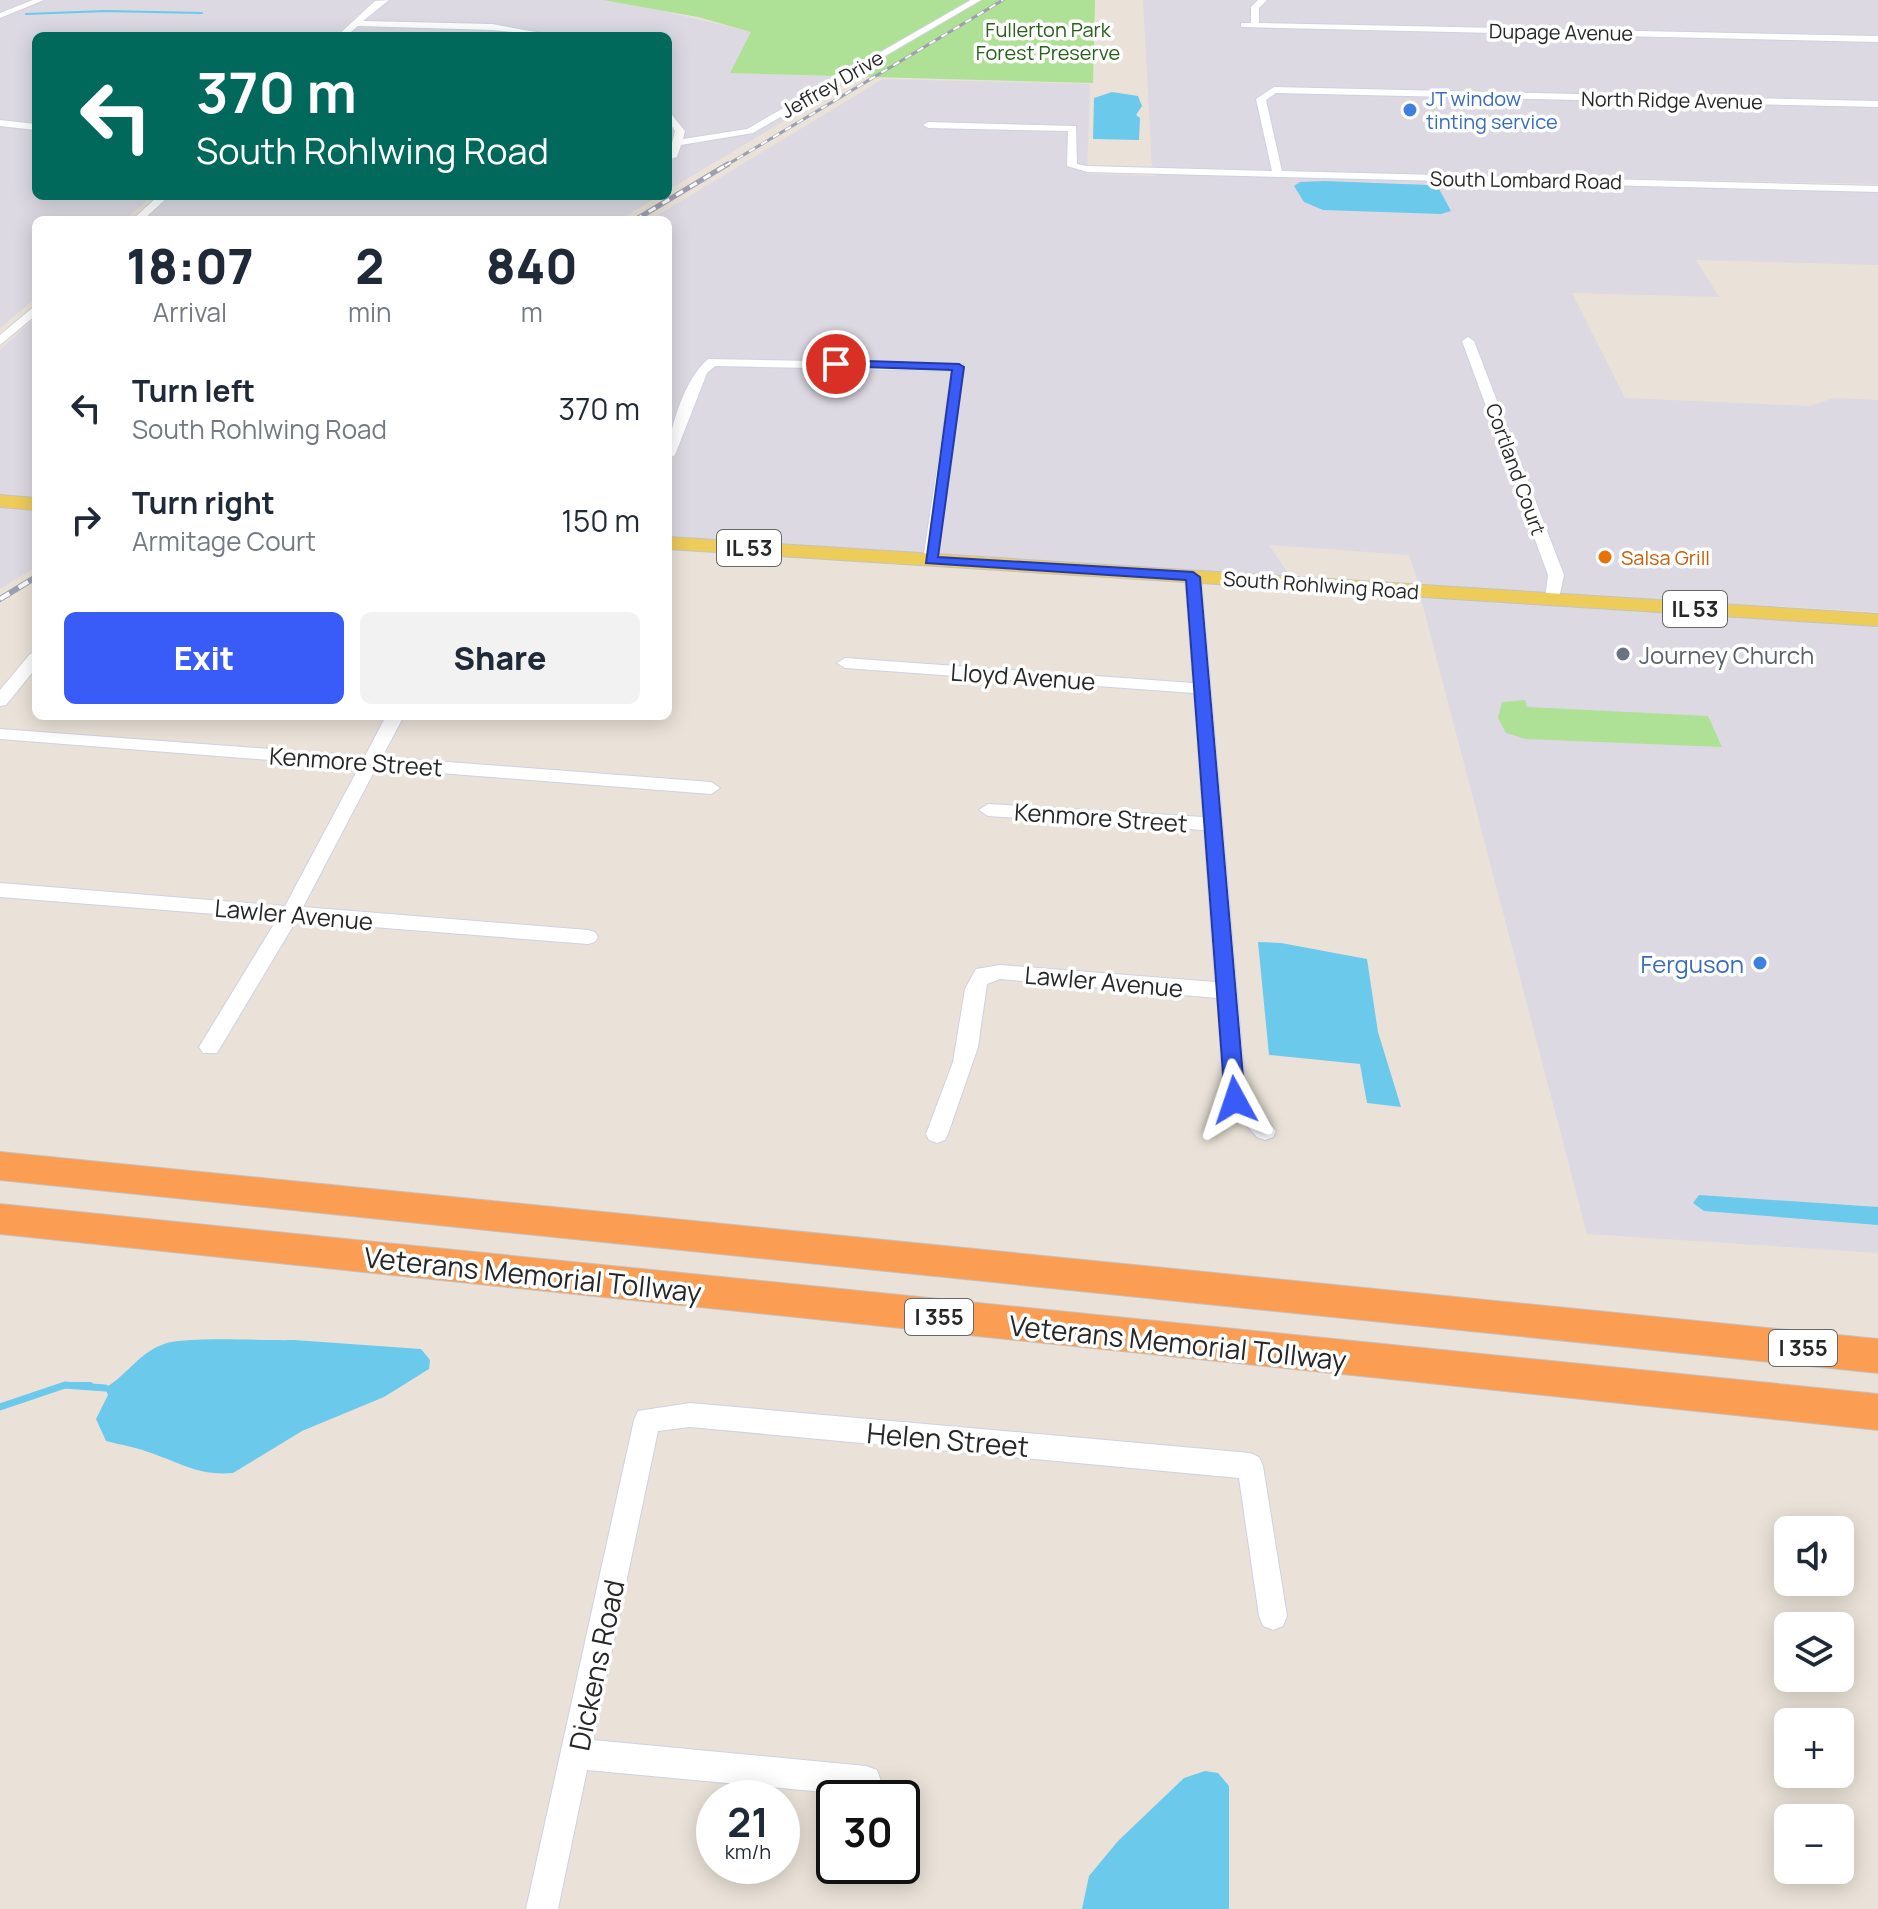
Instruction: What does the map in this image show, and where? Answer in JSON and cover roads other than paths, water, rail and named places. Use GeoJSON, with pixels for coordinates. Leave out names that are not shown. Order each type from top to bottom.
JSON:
{"type":"FeatureCollection","features":[{"type":"Feature","properties":{"kind":"highway","name":"I 355"},"geometry":{"type":"LineString","coordinates":[[0,1166],[1878,1356]]}},
{"type":"Feature","properties":{"kind":"highway","name":"Veterans Memorial Tollway"},"geometry":{"type":"LineString","coordinates":[[0,1219],[1878,1412]]}},
{"type":"Feature","properties":{"kind":"highway"},"geometry":{"type":"LineString","coordinates":[[1728,1340],[1878,1346]]}},
{"type":"Feature","properties":{"kind":"main road"},"geometry":{"type":"LineString","coordinates":[[0,501],[32,504]]}},
{"type":"Feature","properties":{"kind":"main road","name":"South Rohlwing Road"},"geometry":{"type":"LineString","coordinates":[[672,543],[1878,620]]}},
{"type":"Feature","properties":{"kind":"street"},"geometry":{"type":"LineString","coordinates":[[0,16],[40,0]]}},
{"type":"Feature","properties":{"kind":"street","name":"Jeffrey Drive"},"geometry":{"type":"LineString","coordinates":[[678,142],[750,131],[977,0]]}},
{"type":"Feature","properties":{"kind":"street"},"geometry":{"type":"LineString","coordinates":[[1255,25],[1254,12],[1263,0]]}},
{"type":"Feature","properties":{"kind":"street"},"geometry":{"type":"LineString","coordinates":[[345,32],[380,1]]}},
{"type":"Feature","properties":{"kind":"street"},"geometry":{"type":"LineString","coordinates":[[355,23],[490,26],[528,32]]}},
{"type":"Feature","properties":{"kind":"street","name":"Dupage Avenue"},"geometry":{"type":"LineString","coordinates":[[1244,25],[1878,39]]}},
{"type":"Feature","properties":{"kind":"street","name":"North Ridge Avenue"},"geometry":{"type":"LineString","coordinates":[[1278,174],[1261,99],[1274,90],[1878,104]]}},
{"type":"Feature","properties":{"kind":"street"},"geometry":{"type":"LineString","coordinates":[[672,118],[679,126],[678,142],[672,152]]}},
{"type":"Feature","properties":{"kind":"street"},"geometry":{"type":"LineString","coordinates":[[0,123],[32,127]]}},
{"type":"Feature","properties":{"kind":"street","name":"South Lombard Road"},"geometry":{"type":"LineString","coordinates":[[928,125],[1073,128],[1072,166],[1078,168],[1878,189]]}},
{"type":"Feature","properties":{"kind":"street"},"geometry":{"type":"LineString","coordinates":[[142,216],[160,200]]}},
{"type":"Feature","properties":{"kind":"street"},"geometry":{"type":"LineString","coordinates":[[0,341],[32,313]]}},
{"type":"Feature","properties":{"kind":"street","name":"Cortland Court"},"geometry":{"type":"LineString","coordinates":[[1468,341],[1556,575],[1553,600]]}},
{"type":"Feature","properties":{"kind":"street"},"geometry":{"type":"LineString","coordinates":[[672,445],[701,371],[712,362],[959,367],[931,560]]}},
{"type":"Feature","properties":{"kind":"street"},"geometry":{"type":"LineString","coordinates":[[1193,577],[1235,1100],[1265,1131]]}},
{"type":"Feature","properties":{"kind":"street"},"geometry":{"type":"LineString","coordinates":[[0,701],[32,662]]}},
{"type":"Feature","properties":{"kind":"street","name":"Lloyd Avenue"},"geometry":{"type":"LineString","coordinates":[[845,663],[1202,689]]}},
{"type":"Feature","properties":{"kind":"street"},"geometry":{"type":"LineString","coordinates":[[210,1047],[290,914],[393,720]]}},
{"type":"Feature","properties":{"kind":"street","name":"Kenmore Street"},"geometry":{"type":"LineString","coordinates":[[0,734],[711,788]]}},
{"type":"Feature","properties":{"kind":"street","name":"Kenmore Street"},"geometry":{"type":"LineString","coordinates":[[988,810],[1214,824]]}},
{"type":"Feature","properties":{"kind":"street","name":"Lawler Avenue"},"geometry":{"type":"LineString","coordinates":[[0,890],[588,937]]}},
{"type":"Feature","properties":{"kind":"street","name":"Lawler Avenue"},"geometry":{"type":"LineString","coordinates":[[937,1134],[963,1061],[971,1028],[974,989],[983,974],[1000,972],[1226,991]]}},
{"type":"Feature","properties":{"kind":"street","name":"Helen Street"},"geometry":{"type":"LineString","coordinates":[[647,1420],[690,1415],[1250,1466],[1273,1616]]}},
{"type":"Feature","properties":{"kind":"street","name":"Dickens Road"},"geometry":{"type":"LineString","coordinates":[[542,1909],[647,1420]]}},
{"type":"Feature","properties":{"kind":"street"},"geometry":{"type":"LineString","coordinates":[[577,1754],[855,1780]]}},
{"type":"Feature","properties":{"kind":"water"},"geometry":{"type":"Polygon","coordinates":[[[1112,92],[1138,96],[1142,106],[1136,115],[1140,118],[1139,140],[1093,139],[1094,98],[1112,92]]]}},
{"type":"Feature","properties":{"kind":"water"},"geometry":{"type":"Polygon","coordinates":[[[1300,182],[1438,187],[1451,211],[1441,214],[1323,210],[1304,202],[1294,186],[1300,182]]]}},
{"type":"Feature","properties":{"kind":"water"},"geometry":{"type":"Polygon","coordinates":[[[1258,942],[1281,943],[1367,959],[1378,1032],[1401,1107],[1367,1103],[1360,1064],[1269,1055],[1258,942]]]}},
{"type":"Feature","properties":{"kind":"water"},"geometry":{"type":"Polygon","coordinates":[[[1699,1195],[1878,1207],[1878,1225],[1704,1211],[1693,1203],[1699,1195]]]}},
{"type":"Feature","properties":{"kind":"water"},"geometry":{"type":"Polygon","coordinates":[[[190,1340],[294,1340],[421,1349],[430,1360],[429,1369],[384,1397],[302,1431],[233,1473],[201,1471],[106,1441],[96,1419],[108,1395],[105,1388],[155,1348],[190,1340]]]}},
{"type":"Feature","properties":{"kind":"water"},"geometry":{"type":"Polygon","coordinates":[[[1205,1771],[1218,1773],[1229,1786],[1229,1909],[1082,1909],[1089,1876],[1118,1841],[1184,1778],[1205,1771]]]}},
{"type":"Feature","properties":{"kind":"waterway"},"geometry":{"type":"LineString","coordinates":[[26,14],[105,11],[202,13]]}},
{"type":"Feature","properties":{"kind":"waterway"},"geometry":{"type":"LineString","coordinates":[[0,1407],[65,1385],[105,1388]]}},
{"type":"Feature","properties":{"kind":"waterway"},"geometry":{"type":"LineString","coordinates":[[70,1385],[90,1385]]}},
{"type":"Feature","properties":{"kind":"railway"},"geometry":{"type":"LineString","coordinates":[[725,166],[1003,0]]}},
{"type":"Feature","properties":{"kind":"railway"},"geometry":{"type":"LineString","coordinates":[[672,198],[728,164]]}},
{"type":"Feature","properties":{"kind":"railway"},"geometry":{"type":"LineString","coordinates":[[642,216],[668,200]]}},
{"type":"Feature","properties":{"kind":"railway"},"geometry":{"type":"LineString","coordinates":[[0,599],[32,579]]}},
{"type":"Feature","properties":{"kind":"place","name":"JT window tinting service"},"geometry":{"type":"Point","coordinates":[1410,110]}},
{"type":"Feature","properties":{"kind":"place","name":"Salsa Grill"},"geometry":{"type":"Point","coordinates":[1605,557]}},
{"type":"Feature","properties":{"kind":"place","name":"Journey Church"},"geometry":{"type":"Point","coordinates":[1623,654]}},
{"type":"Feature","properties":{"kind":"place","name":"Ferguson"},"geometry":{"type":"Point","coordinates":[1760,963]}},
{"type":"Feature","properties":{"kind":"park label","name":"Fullerton Park Forest Preserve"},"geometry":{"type":"Point","coordinates":[1048,40]}}]}
